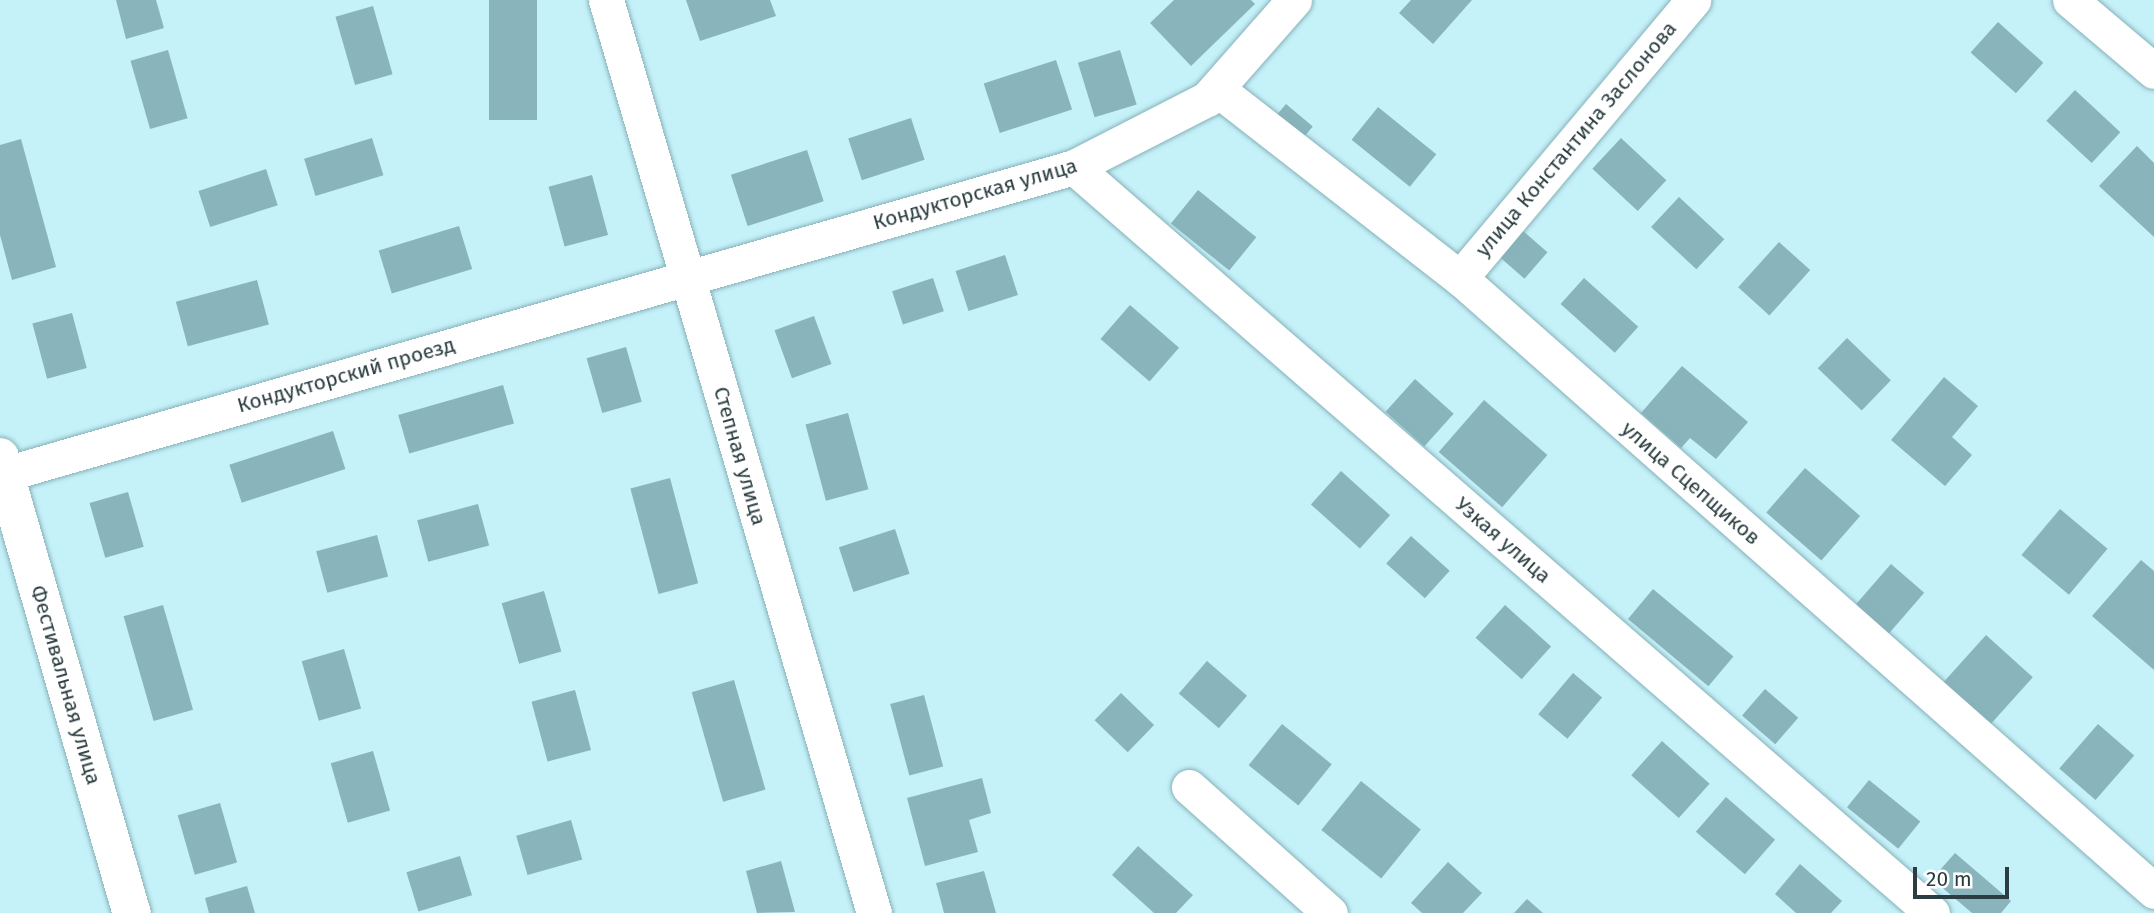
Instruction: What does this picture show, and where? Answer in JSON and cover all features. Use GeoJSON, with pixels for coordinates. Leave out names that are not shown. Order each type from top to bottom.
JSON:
{"type":"FeatureCollection","features":[{"type":"Feature","properties":{"kind":"main road","name":"Фестивальная улица"},"geometry":{"type":"LineString","coordinates":[[3,466],[132,913]]}},
{"type":"Feature","properties":{"kind":"street","name":"Степная улица"},"geometry":{"type":"LineString","coordinates":[[606,0],[874,913]]}},
{"type":"Feature","properties":{"kind":"street","name":"Кондукторская улица"},"geometry":{"type":"LineString","coordinates":[[687,276],[1074,167],[1153,130],[1217,89],[1294,0]]}},
{"type":"Feature","properties":{"kind":"street","name":"улица Константина Заслонова"},"geometry":{"type":"LineString","coordinates":[[1460,278],[1693,0]]}},
{"type":"Feature","properties":{"kind":"street"},"geometry":{"type":"LineString","coordinates":[[2070,0],[2154,71]]}},
{"type":"Feature","properties":{"kind":"street","name":"улица Сцепщиков"},"geometry":{"type":"LineString","coordinates":[[1217,89],[1460,278],[2154,891]]}},
{"type":"Feature","properties":{"kind":"street","name":"Узкая улица"},"geometry":{"type":"LineString","coordinates":[[1074,167],[1932,913]]}},
{"type":"Feature","properties":{"kind":"street","name":"Кондукторский проезд"},"geometry":{"type":"LineString","coordinates":[[3,466],[687,276]]}},
{"type":"Feature","properties":{"kind":"street"},"geometry":{"type":"LineString","coordinates":[[1189,787],[1330,913]]}},
{"type":"Feature","properties":{"kind":"building"},"geometry":{"type":"Polygon","coordinates":[[[116,0],[156,0],[164,28],[126,39],[116,0]]]}},
{"type":"Feature","properties":{"kind":"building"},"geometry":{"type":"Polygon","coordinates":[[[489,0],[537,0],[537,120],[489,120],[489,0]]]}},
{"type":"Feature","properties":{"kind":"building"},"geometry":{"type":"Polygon","coordinates":[[[686,0],[770,0],[776,16],[700,41],[686,0]]]}},
{"type":"Feature","properties":{"kind":"building"},"geometry":{"type":"Polygon","coordinates":[[[1174,0],[1251,0],[1255,4],[1191,66],[1150,23],[1174,0]]]}},
{"type":"Feature","properties":{"kind":"building"},"geometry":{"type":"Polygon","coordinates":[[[1411,0],[1472,0],[1433,44],[1399,13],[1411,0]]]}},
{"type":"Feature","properties":{"kind":"building"},"geometry":{"type":"Polygon","coordinates":[[[373,6],[393,74],[355,85],[336,17],[373,6]]]}},
{"type":"Feature","properties":{"kind":"building"},"geometry":{"type":"Polygon","coordinates":[[[1998,22],[2043,63],[2016,93],[1971,52],[1998,22]]]}},
{"type":"Feature","properties":{"kind":"building"},"geometry":{"type":"Polygon","coordinates":[[[168,50],[188,118],[150,129],[131,61],[168,50]]]}},
{"type":"Feature","properties":{"kind":"building"},"geometry":{"type":"Polygon","coordinates":[[[1120,50],[1137,105],[1095,117],[1078,63],[1120,50]]]}},
{"type":"Feature","properties":{"kind":"building"},"geometry":{"type":"Polygon","coordinates":[[[1056,60],[1072,109],[1000,133],[984,83],[1056,60]]]}},
{"type":"Feature","properties":{"kind":"building"},"geometry":{"type":"Polygon","coordinates":[[[2075,90],[2120,132],[2092,163],[2046,121],[2075,90]]]}},
{"type":"Feature","properties":{"kind":"building"},"geometry":{"type":"Polygon","coordinates":[[[1286,104],[1313,126],[1292,151],[1265,129],[1286,104]]]}},
{"type":"Feature","properties":{"kind":"building"},"geometry":{"type":"Polygon","coordinates":[[[1378,107],[1436,154],[1410,187],[1352,140],[1378,107]]]}},
{"type":"Feature","properties":{"kind":"building"},"geometry":{"type":"Polygon","coordinates":[[[911,118],[925,160],[862,180],[848,138],[911,118]]]}},
{"type":"Feature","properties":{"kind":"building"},"geometry":{"type":"Polygon","coordinates":[[[372,138],[383,175],[316,196],[304,159],[372,138]]]}},
{"type":"Feature","properties":{"kind":"building"},"geometry":{"type":"Polygon","coordinates":[[[1621,138],[1666,180],[1638,211],[1592,169],[1621,138]]]}},
{"type":"Feature","properties":{"kind":"building"},"geometry":{"type":"Polygon","coordinates":[[[21,139],[56,267],[12,280],[0,235],[0,145],[21,139]]]}},
{"type":"Feature","properties":{"kind":"building"},"geometry":{"type":"Polygon","coordinates":[[[2137,146],[2154,163],[2154,237],[2099,186],[2137,146]]]}},
{"type":"Feature","properties":{"kind":"building"},"geometry":{"type":"Polygon","coordinates":[[[807,150],[824,201],[748,226],[731,175],[807,150]]]}},
{"type":"Feature","properties":{"kind":"building"},"geometry":{"type":"Polygon","coordinates":[[[266,169],[278,205],[210,227],[198,191],[266,169]]]}},
{"type":"Feature","properties":{"kind":"building"},"geometry":{"type":"Polygon","coordinates":[[[592,175],[608,235],[565,247],[549,187],[592,175]]]}},
{"type":"Feature","properties":{"kind":"building"},"geometry":{"type":"Polygon","coordinates":[[[1198,190],[1256,237],[1229,271],[1171,223],[1198,190]]]}},
{"type":"Feature","properties":{"kind":"building"},"geometry":{"type":"Polygon","coordinates":[[[1679,197],[1724,239],[1696,269],[1651,227],[1679,197]]]}},
{"type":"Feature","properties":{"kind":"building"},"geometry":{"type":"Polygon","coordinates":[[[1515,224],[1547,252],[1524,279],[1492,250],[1515,224]]]}},
{"type":"Feature","properties":{"kind":"building"},"geometry":{"type":"Polygon","coordinates":[[[459,226],[472,269],[392,294],[379,251],[459,226]]]}},
{"type":"Feature","properties":{"kind":"building"},"geometry":{"type":"Polygon","coordinates":[[[1779,242],[1810,270],[1769,315],[1738,287],[1779,242]]]}},
{"type":"Feature","properties":{"kind":"building"},"geometry":{"type":"Polygon","coordinates":[[[1005,255],[1018,295],[969,311],[956,271],[1005,255]]]}},
{"type":"Feature","properties":{"kind":"building"},"geometry":{"type":"Polygon","coordinates":[[[933,278],[944,311],[903,325],[892,291],[933,278]]]}},
{"type":"Feature","properties":{"kind":"building"},"geometry":{"type":"Polygon","coordinates":[[[1584,278],[1638,327],[1615,353],[1561,304],[1584,278]]]}},
{"type":"Feature","properties":{"kind":"building"},"geometry":{"type":"Polygon","coordinates":[[[257,280],[269,324],[188,346],[176,302],[257,280]]]}},
{"type":"Feature","properties":{"kind":"building"},"geometry":{"type":"Polygon","coordinates":[[[1130,305],[1179,348],[1150,382],[1100,339],[1130,305]]]}},
{"type":"Feature","properties":{"kind":"building"},"geometry":{"type":"Polygon","coordinates":[[[72,313],[87,368],[47,379],[32,324],[72,313]]]}},
{"type":"Feature","properties":{"kind":"building"},"geometry":{"type":"Polygon","coordinates":[[[814,316],[831,364],[792,378],[775,330],[814,316]]]}},
{"type":"Feature","properties":{"kind":"building"},"geometry":{"type":"Polygon","coordinates":[[[1847,338],[1891,380],[1862,411],[1818,368],[1847,338]]]}},
{"type":"Feature","properties":{"kind":"building"},"geometry":{"type":"Polygon","coordinates":[[[626,347],[642,402],[602,413],[587,358],[626,347]]]}},
{"type":"Feature","properties":{"kind":"building"},"geometry":{"type":"Polygon","coordinates":[[[1682,366],[1748,422],[1716,459],[1690,438],[1681,448],[1641,413],[1682,366]]]}},
{"type":"Feature","properties":{"kind":"building"},"geometry":{"type":"Polygon","coordinates":[[[1944,377],[1978,406],[1952,437],[1972,455],[1945,486],[1891,440],[1944,377]]]}},
{"type":"Feature","properties":{"kind":"building"},"geometry":{"type":"Polygon","coordinates":[[[1415,379],[1454,414],[1424,446],[1386,412],[1415,379]]]}},
{"type":"Feature","properties":{"kind":"building"},"geometry":{"type":"Polygon","coordinates":[[[503,385],[514,423],[409,453],[398,415],[503,385]]]}},
{"type":"Feature","properties":{"kind":"building"},"geometry":{"type":"Polygon","coordinates":[[[1484,400],[1547,455],[1502,507],[1439,452],[1484,400]]]}},
{"type":"Feature","properties":{"kind":"building"},"geometry":{"type":"Polygon","coordinates":[[[848,413],[868,489],[826,501],[805,424],[848,413]]]}},
{"type":"Feature","properties":{"kind":"building"},"geometry":{"type":"Polygon","coordinates":[[[333,431],[345,469],[242,503],[229,465],[333,431]]]}},
{"type":"Feature","properties":{"kind":"building"},"geometry":{"type":"Polygon","coordinates":[[[1805,468],[1860,516],[1821,560],[1766,513],[1805,468]]]}},
{"type":"Feature","properties":{"kind":"building"},"geometry":{"type":"Polygon","coordinates":[[[1341,471],[1390,515],[1360,549],[1311,504],[1341,471]]]}},
{"type":"Feature","properties":{"kind":"building"},"geometry":{"type":"Polygon","coordinates":[[[670,478],[698,583],[659,594],[630,489],[670,478]]]}},
{"type":"Feature","properties":{"kind":"building"},"geometry":{"type":"Polygon","coordinates":[[[128,492],[144,547],[105,558],[90,503],[128,492]]]}},
{"type":"Feature","properties":{"kind":"building"},"geometry":{"type":"Polygon","coordinates":[[[478,504],[489,546],[428,562],[417,520],[478,504]]]}},
{"type":"Feature","properties":{"kind":"building"},"geometry":{"type":"Polygon","coordinates":[[[2060,509],[2107,549],[2069,595],[2021,555],[2060,509]]]}},
{"type":"Feature","properties":{"kind":"building"},"geometry":{"type":"Polygon","coordinates":[[[895,529],[910,574],[853,592],[839,547],[895,529]]]}},
{"type":"Feature","properties":{"kind":"building"},"geometry":{"type":"Polygon","coordinates":[[[377,535],[388,577],[327,593],[316,551],[377,535]]]}},
{"type":"Feature","properties":{"kind":"building"},"geometry":{"type":"Polygon","coordinates":[[[1411,536],[1450,571],[1425,598],[1386,563],[1411,536]]]}},
{"type":"Feature","properties":{"kind":"building"},"geometry":{"type":"Polygon","coordinates":[[[2141,560],[2154,571],[2154,670],[2092,616],[2141,560]]]}},
{"type":"Feature","properties":{"kind":"building"},"geometry":{"type":"Polygon","coordinates":[[[1891,564],[1924,593],[1876,649],[1842,620],[1891,564]]]}},
{"type":"Feature","properties":{"kind":"building"},"geometry":{"type":"Polygon","coordinates":[[[1653,589],[1733,656],[1708,686],[1628,619],[1653,589]]]}},
{"type":"Feature","properties":{"kind":"building"},"geometry":{"type":"Polygon","coordinates":[[[544,591],[561,652],[519,664],[502,603],[544,591]]]}},
{"type":"Feature","properties":{"kind":"building"},"geometry":{"type":"Polygon","coordinates":[[[163,605],[193,710],[154,721],[124,616],[163,605]]]}},
{"type":"Feature","properties":{"kind":"building"},"geometry":{"type":"Polygon","coordinates":[[[1505,605],[1551,646],[1522,679],[1476,638],[1505,605]]]}},
{"type":"Feature","properties":{"kind":"building"},"geometry":{"type":"Polygon","coordinates":[[[1986,635],[2033,677],[1981,734],[1934,692],[1986,635]]]}},
{"type":"Feature","properties":{"kind":"building"},"geometry":{"type":"Polygon","coordinates":[[[344,649],[361,709],[319,721],[302,661],[344,649]]]}},
{"type":"Feature","properties":{"kind":"building"},"geometry":{"type":"Polygon","coordinates":[[[1207,661],[1247,696],[1219,728],[1179,693],[1207,661]]]}},
{"type":"Feature","properties":{"kind":"building"},"geometry":{"type":"Polygon","coordinates":[[[1573,673],[1602,697],[1567,739],[1538,714],[1573,673]]]}},
{"type":"Feature","properties":{"kind":"building"},"geometry":{"type":"Polygon","coordinates":[[[734,680],[765,790],[723,802],[692,692],[734,680]]]}},
{"type":"Feature","properties":{"kind":"building"},"geometry":{"type":"Polygon","coordinates":[[[1765,689],[1798,718],[1775,744],[1742,715],[1765,689]]]}},
{"type":"Feature","properties":{"kind":"building"},"geometry":{"type":"Polygon","coordinates":[[[575,690],[591,750],[548,762],[532,702],[575,690]]]}},
{"type":"Feature","properties":{"kind":"building"},"geometry":{"type":"Polygon","coordinates":[[[1121,693],[1154,725],[1128,752],[1095,720],[1121,693]]]}},
{"type":"Feature","properties":{"kind":"building"},"geometry":{"type":"Polygon","coordinates":[[[924,695],[943,766],[909,776],[890,704],[924,695]]]}},
{"type":"Feature","properties":{"kind":"building"},"geometry":{"type":"Polygon","coordinates":[[[1282,724],[1332,764],[1298,805],[1249,765],[1282,724]]]}},
{"type":"Feature","properties":{"kind":"building"},"geometry":{"type":"Polygon","coordinates":[[[2098,724],[2134,755],[2096,800],[2059,769],[2098,724]]]}},
{"type":"Feature","properties":{"kind":"building"},"geometry":{"type":"Polygon","coordinates":[[[1662,741],[1710,784],[1679,818],[1631,775],[1662,741]]]}},
{"type":"Feature","properties":{"kind":"building"},"geometry":{"type":"Polygon","coordinates":[[[373,751],[390,811],[348,823],[331,763],[373,751]]]}},
{"type":"Feature","properties":{"kind":"building"},"geometry":{"type":"Polygon","coordinates":[[[982,778],[991,813],[969,820],[978,852],[925,866],[907,798],[982,778]]]}},
{"type":"Feature","properties":{"kind":"building"},"geometry":{"type":"Polygon","coordinates":[[[1869,780],[1920,822],[1898,849],[1847,807],[1869,780]]]}},
{"type":"Feature","properties":{"kind":"building"},"geometry":{"type":"Polygon","coordinates":[[[1361,781],[1421,829],[1381,878],[1321,830],[1361,781]]]}},
{"type":"Feature","properties":{"kind":"building"},"geometry":{"type":"Polygon","coordinates":[[[1726,797],[1775,840],[1745,874],[1696,832],[1726,797]]]}},
{"type":"Feature","properties":{"kind":"building"},"geometry":{"type":"Polygon","coordinates":[[[220,803],[237,863],[195,875],[178,815],[220,803]]]}},
{"type":"Feature","properties":{"kind":"building"},"geometry":{"type":"Polygon","coordinates":[[[571,820],[582,859],[528,875],[516,836],[571,820]]]}},
{"type":"Feature","properties":{"kind":"building"},"geometry":{"type":"Polygon","coordinates":[[[1138,846],[1193,895],[1176,913],[1154,913],[1112,875],[1138,846]]]}},
{"type":"Feature","properties":{"kind":"building"},"geometry":{"type":"Polygon","coordinates":[[[1955,853],[2011,901],[2001,913],[1972,913],[1932,879],[1955,853]]]}},
{"type":"Feature","properties":{"kind":"building"},"geometry":{"type":"Polygon","coordinates":[[[460,856],[472,895],[418,912],[406,872],[460,856]]]}},
{"type":"Feature","properties":{"kind":"building"},"geometry":{"type":"Polygon","coordinates":[[[781,861],[795,912],[757,913],[746,871],[781,861]]]}},
{"type":"Feature","properties":{"kind":"building"},"geometry":{"type":"Polygon","coordinates":[[[1448,862],[1482,893],[1463,913],[1422,913],[1411,903],[1448,862]]]}},
{"type":"Feature","properties":{"kind":"building"},"geometry":{"type":"Polygon","coordinates":[[[1800,864],[1842,901],[1831,913],[1796,913],[1775,894],[1800,864]]]}},
{"type":"Feature","properties":{"kind":"building"},"geometry":{"type":"Polygon","coordinates":[[[984,871],[996,913],[944,913],[936,883],[984,871]]]}},
{"type":"Feature","properties":{"kind":"building"},"geometry":{"type":"Polygon","coordinates":[[[247,886],[255,913],[209,913],[205,898],[247,886]]]}},
{"type":"Feature","properties":{"kind":"building"},"geometry":{"type":"Polygon","coordinates":[[[1527,899],[1543,913],[1514,913],[1527,899]]]}}]}
